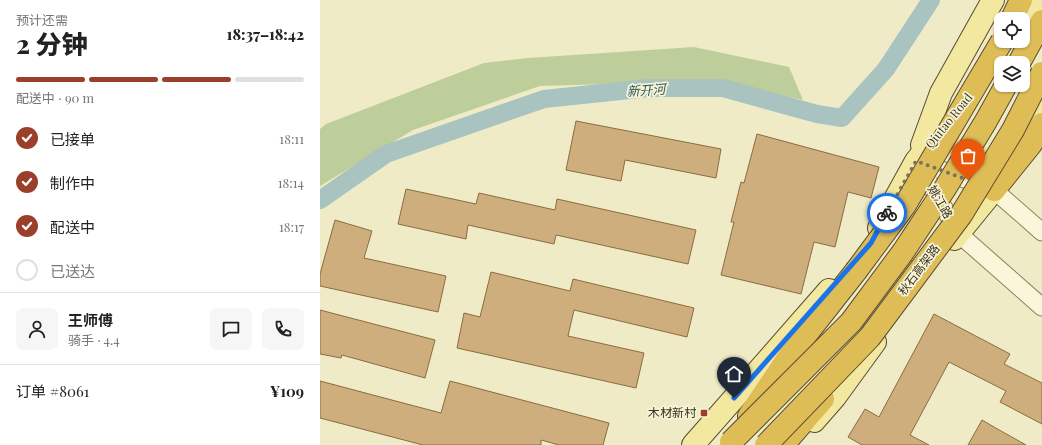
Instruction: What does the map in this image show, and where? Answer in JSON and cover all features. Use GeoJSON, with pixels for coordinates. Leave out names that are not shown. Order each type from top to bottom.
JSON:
{"type":"FeatureCollection","features":[{"type":"Feature","properties":{"kind":"highway"},"geometry":{"type":"LineString","coordinates":[[1015,12],[1021,0]]}},
{"type":"Feature","properties":{"kind":"highway"},"geometry":{"type":"LineString","coordinates":[[1022,56],[1042,21]]}},
{"type":"Feature","properties":{"kind":"highway"},"geometry":{"type":"LineString","coordinates":[[730,444],[790,355],[856,271],[905,204],[998,48]]}},
{"type":"Feature","properties":{"kind":"highway","name":"秋石高架路"},"geometry":{"type":"LineString","coordinates":[[766,445],[870,337],[961,215],[1012,130],[1042,73]]}},
{"type":"Feature","properties":{"kind":"highway","name":"秋石高架路"},"geometry":{"type":"LineString","coordinates":[[730,444],[851,322],[903,252],[944,190],[1002,92]]}},
{"type":"Feature","properties":{"kind":"highway"},"geometry":{"type":"LineString","coordinates":[[994,190],[1031,144],[1042,124]]}},
{"type":"Feature","properties":{"kind":"highway"},"geometry":{"type":"LineString","coordinates":[[783,445],[879,336]]}},
{"type":"Feature","properties":{"kind":"main road"},"geometry":{"type":"LineString","coordinates":[[916,161],[941,93],[992,0]]}},
{"type":"Feature","properties":{"kind":"main road"},"geometry":{"type":"LineString","coordinates":[[1029,12],[1036,0]]}},
{"type":"Feature","properties":{"kind":"main road","name":"Qiutao Road"},"geometry":{"type":"LineString","coordinates":[[693,445],[871,243],[916,161],[1008,48]]}},
{"type":"Feature","properties":{"kind":"main road"},"geometry":{"type":"LineString","coordinates":[[794,445],[835,397],[921,279],[994,190],[1042,101]]}},
{"type":"Feature","properties":{"kind":"main road"},"geometry":{"type":"LineString","coordinates":[[994,190],[1034,158],[1042,143]]}},
{"type":"Feature","properties":{"kind":"street","name":"姚江路"},"geometry":{"type":"LineString","coordinates":[[916,161],[994,190],[1042,232]]}},
{"type":"Feature","properties":{"kind":"street","name":"姚江路"},"geometry":{"type":"LineString","coordinates":[[916,161],[959,234],[1042,306]]}},
{"type":"Feature","properties":{"kind":"green space"},"geometry":{"type":"Polygon","coordinates":[[[694,47],[789,67],[803,100],[717,81],[540,86],[413,130],[320,186],[320,129],[326,124],[484,63],[528,58],[694,47]]]}},
{"type":"Feature","properties":{"kind":"building"},"geometry":{"type":"Polygon","coordinates":[[[576,121],[721,149],[716,178],[625,160],[621,181],[566,170],[576,121]]]}},
{"type":"Feature","properties":{"kind":"building"},"geometry":{"type":"Polygon","coordinates":[[[757,134],[879,167],[871,198],[848,192],[835,247],[814,242],[801,294],[721,275],[734,222],[731,222],[741,182],[744,183],[757,134]]]}},
{"type":"Feature","properties":{"kind":"building"},"geometry":{"type":"Polygon","coordinates":[[[406,189],[476,204],[479,193],[555,210],[557,199],[696,230],[688,264],[556,235],[554,244],[468,225],[466,239],[398,224],[406,189]]]}},
{"type":"Feature","properties":{"kind":"building"},"geometry":{"type":"Polygon","coordinates":[[[335,220],[372,231],[364,258],[446,276],[438,312],[320,286],[320,274],[335,220]]]}},
{"type":"Feature","properties":{"kind":"building"},"geometry":{"type":"Polygon","coordinates":[[[491,272],[570,291],[573,279],[694,308],[687,337],[574,310],[568,336],[644,353],[636,388],[457,348],[464,313],[480,317],[491,272]]]}},
{"type":"Feature","properties":{"kind":"building"},"geometry":{"type":"Polygon","coordinates":[[[320,310],[435,340],[425,378],[342,355],[341,358],[320,354],[320,310]]]}},
{"type":"Feature","properties":{"kind":"building"},"geometry":{"type":"Polygon","coordinates":[[[934,314],[1010,354],[1004,364],[1042,383],[1042,424],[1000,402],[1006,391],[949,362],[910,435],[929,445],[862,445],[848,437],[865,409],[879,417],[934,314]]]}},
{"type":"Feature","properties":{"kind":"building"},"geometry":{"type":"Polygon","coordinates":[[[320,381],[441,413],[450,381],[609,423],[603,445],[559,445],[541,440],[541,445],[423,445],[320,418],[320,381]]]}},
{"type":"Feature","properties":{"kind":"building"},"geometry":{"type":"Polygon","coordinates":[[[982,420],[994,427],[1026,445],[968,445],[982,420]]]}},
{"type":"Feature","properties":{"kind":"waterway","name":"新开河"},"geometry":{"type":"LineString","coordinates":[[320,200],[386,154],[544,99],[649,88],[723,88],[817,114],[842,118],[886,69],[931,0]]}},
{"type":"Feature","properties":{"kind":"way so far"},"geometry":{"type":"LineString","coordinates":[[887,213],[916,161],[968,180]]}},
{"type":"Feature","properties":{"kind":"place","name":"木材新村"},"geometry":{"type":"Point","coordinates":[704,413]}},
{"type":"Feature","properties":{"kind":"route"},"geometry":{"type":"LineString","coordinates":[[734,398],[871,243],[887,213]]}}]}
